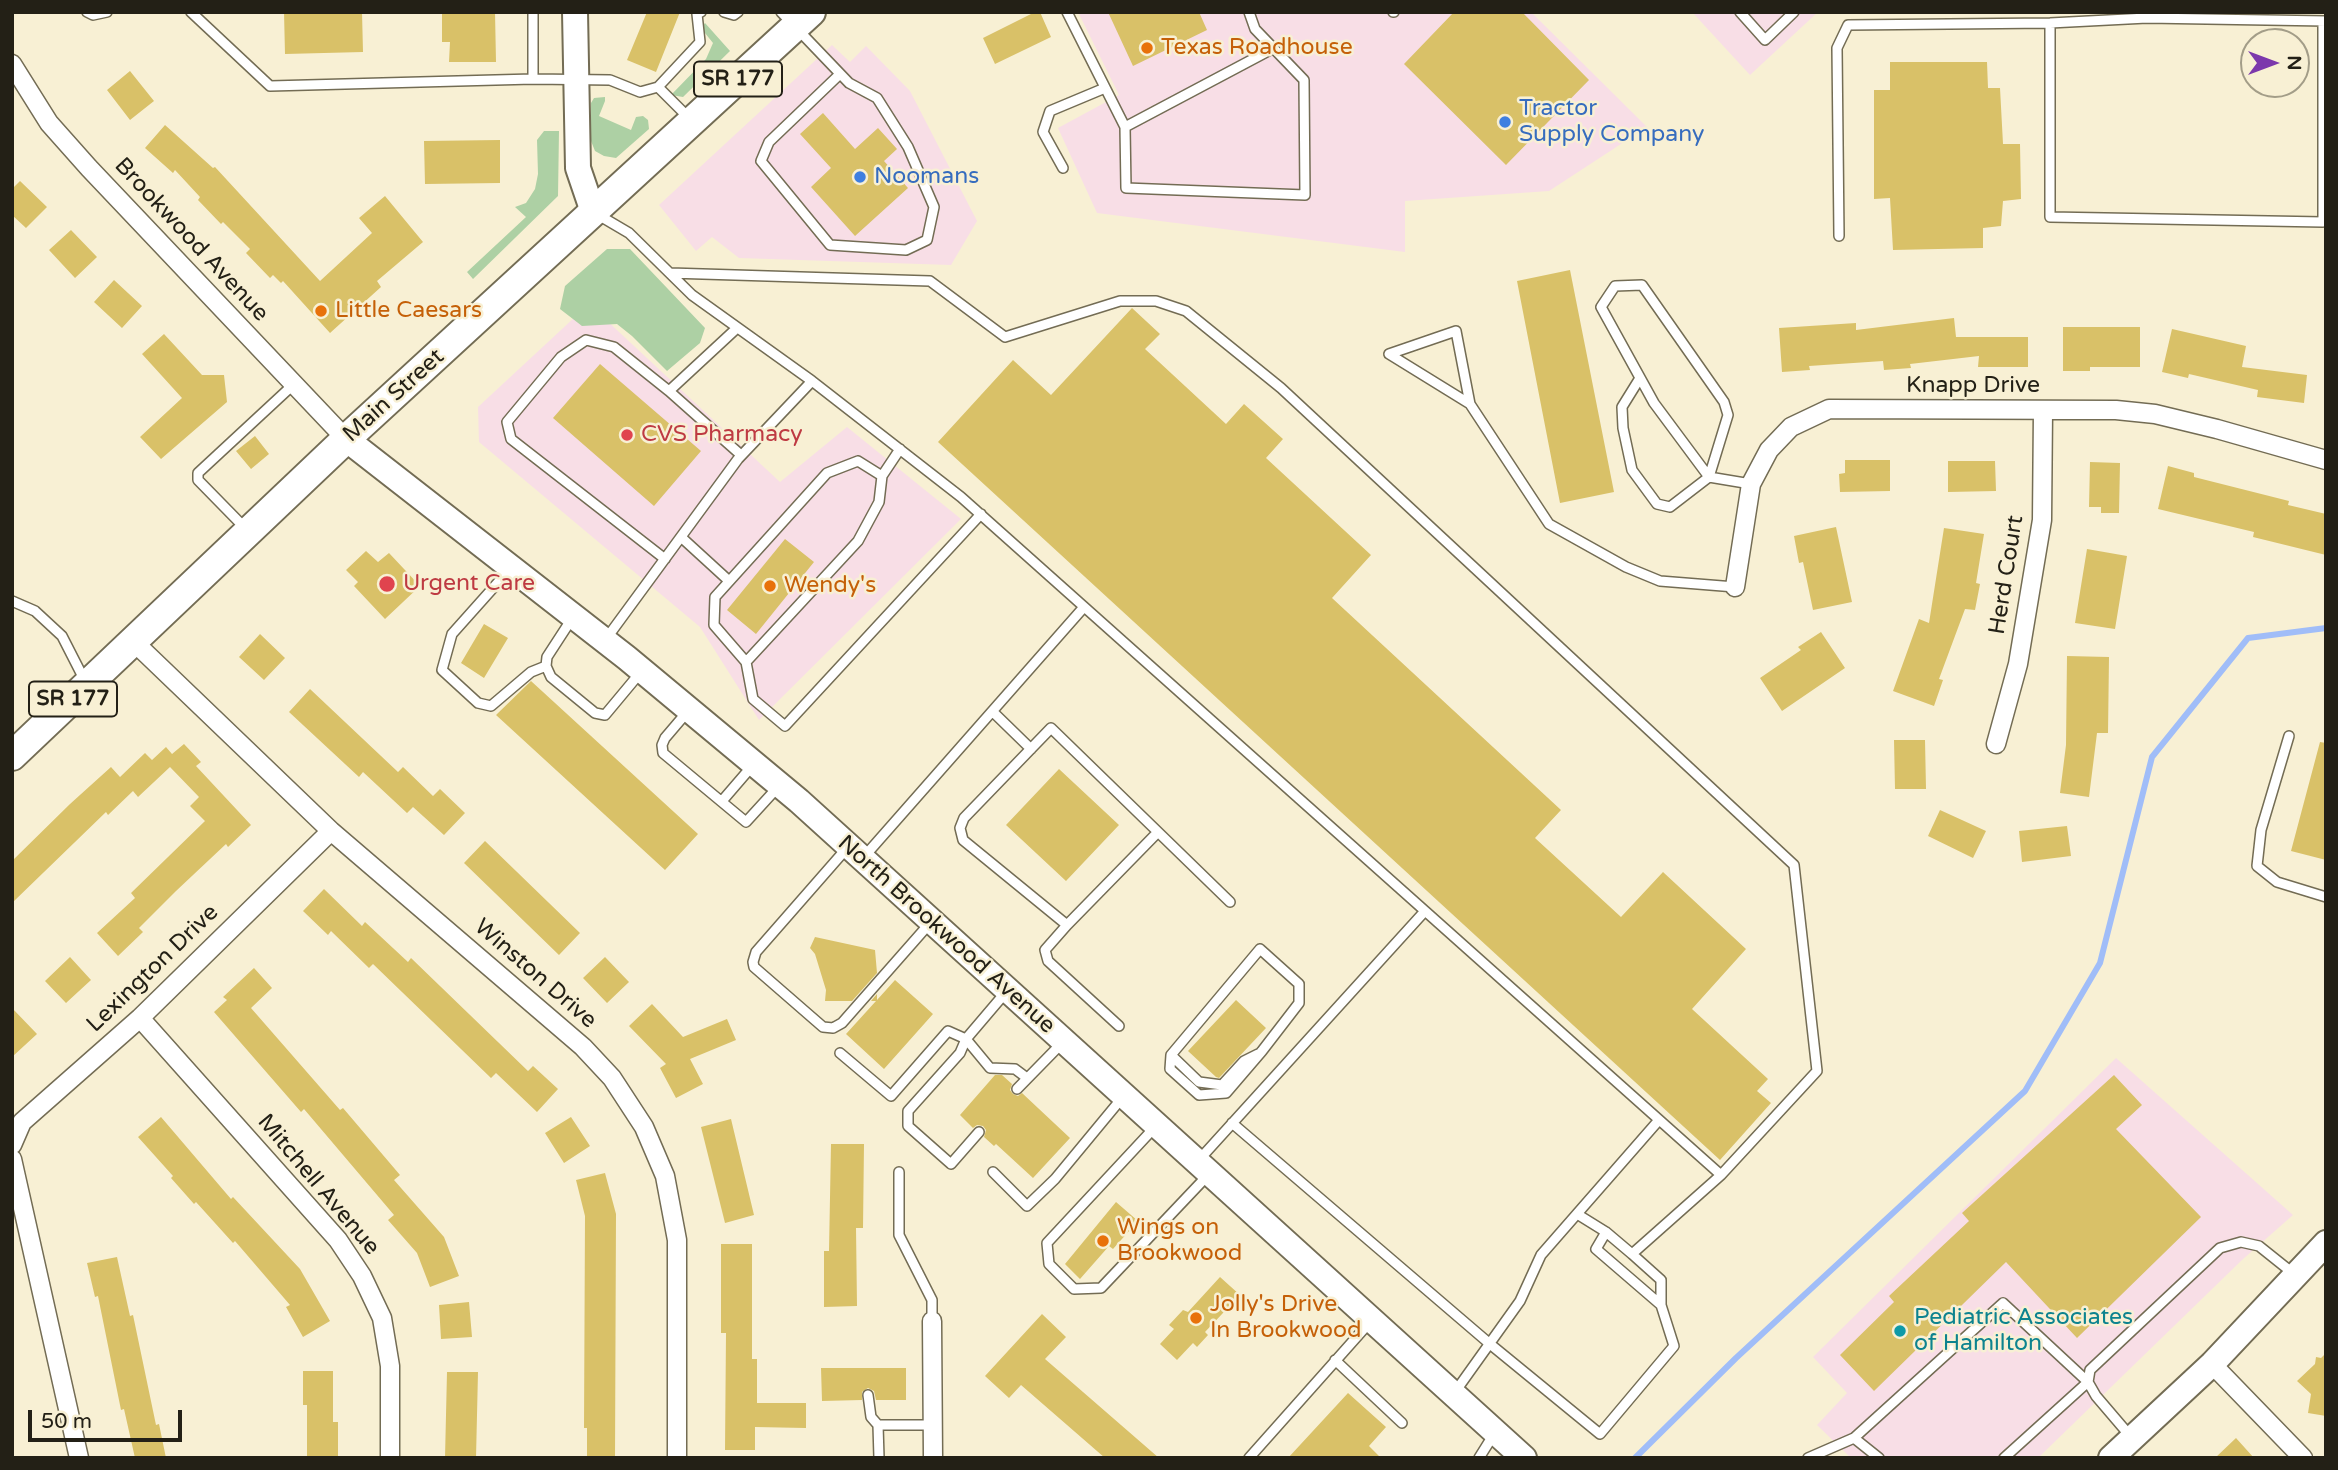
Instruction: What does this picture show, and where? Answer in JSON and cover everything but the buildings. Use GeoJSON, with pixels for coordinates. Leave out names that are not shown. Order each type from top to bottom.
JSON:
{"type":"FeatureCollection","features":[{"type":"Feature","properties":{"kind":"main road","name":"Main Street"},"geometry":{"type":"LineString","coordinates":[[12,756],[346,439],[692,120],[796,17]]}},
{"type":"Feature","properties":{"kind":"street"},"geometry":{"type":"LineString","coordinates":[[575,12],[578,168],[593,212]]}},
{"type":"Feature","properties":{"kind":"street","name":"Brookwood Avenue"},"geometry":{"type":"LineString","coordinates":[[12,64],[57,132],[346,439]]}},
{"type":"Feature","properties":{"kind":"street","name":"Knapp Drive"},"geometry":{"type":"LineString","coordinates":[[1735,587],[1751,484],[1769,450],[1791,427],[1829,409],[2116,410],[2155,414],[2326,460]]}},
{"type":"Feature","properties":{"kind":"street","name":"Herd Court"},"geometry":{"type":"LineString","coordinates":[[1996,744],[2018,664],[2042,520],[2043,411]]}},
{"type":"Feature","properties":{"kind":"street","name":"North Brookwood Avenue"},"geometry":{"type":"LineString","coordinates":[[346,439],[605,640],[754,764],[855,852],[1524,1458]]}},
{"type":"Feature","properties":{"kind":"street","name":"Winston Drive"},"geometry":{"type":"LineString","coordinates":[[134,642],[331,831],[583,1047],[612,1078],[644,1127],[665,1176],[677,1240],[677,1458]]}},
{"type":"Feature","properties":{"kind":"street","name":"Lexington Drive"},"geometry":{"type":"LineString","coordinates":[[12,1145],[22,1122],[139,1018],[331,831]]}},
{"type":"Feature","properties":{"kind":"street","name":"Mitchell Avenue"},"geometry":{"type":"LineString","coordinates":[[139,1018],[338,1240],[362,1276],[382,1318],[390,1366],[390,1458]]}},
{"type":"Feature","properties":{"kind":"street"},"geometry":{"type":"LineString","coordinates":[[12,1159],[79,1458]]}},
{"type":"Feature","properties":{"kind":"street"},"geometry":{"type":"LineString","coordinates":[[2111,1458],[2212,1364],[2326,1243]]}},
{"type":"Feature","properties":{"kind":"street"},"geometry":{"type":"LineString","coordinates":[[932,1321],[933,1458]]}},
{"type":"Feature","properties":{"kind":"street"},"geometry":{"type":"LineString","coordinates":[[2212,1364],[2303,1458]]}},
{"type":"Feature","properties":{"kind":"lane"},"geometry":{"type":"LineString","coordinates":[[87,12],[93,16],[107,12]]}},
{"type":"Feature","properties":{"kind":"lane"},"geometry":{"type":"LineString","coordinates":[[191,12],[270,86],[576,78],[610,80],[640,92],[658,87],[700,42],[697,14],[701,12]]}},
{"type":"Feature","properties":{"kind":"lane"},"geometry":{"type":"LineString","coordinates":[[533,12],[533,79]]}},
{"type":"Feature","properties":{"kind":"lane"},"geometry":{"type":"LineString","coordinates":[[724,12],[734,16],[738,12]]}},
{"type":"Feature","properties":{"kind":"lane"},"geometry":{"type":"LineString","coordinates":[[1067,12],[1125,127],[1126,188],[1305,195],[1304,80],[1255,29],[1249,12]]}},
{"type":"Feature","properties":{"kind":"lane"},"geometry":{"type":"LineString","coordinates":[[1740,12],[1765,40],[1794,12]]}},
{"type":"Feature","properties":{"kind":"lane"},"geometry":{"type":"LineString","coordinates":[[1839,236],[1837,48],[1848,25],[2050,23],[2147,15],[2324,21],[2323,222],[2050,217],[2050,23]]}},
{"type":"Feature","properties":{"kind":"lane"},"geometry":{"type":"LineString","coordinates":[[796,17],[840,74],[849,83],[877,98],[908,147],[934,208],[928,240],[906,250],[830,245],[761,161],[769,142],[840,74]]}},
{"type":"Feature","properties":{"kind":"lane"},"geometry":{"type":"LineString","coordinates":[[1125,127],[1274,48]]}},
{"type":"Feature","properties":{"kind":"lane"},"geometry":{"type":"LineString","coordinates":[[658,87],[692,120]]}},
{"type":"Feature","properties":{"kind":"lane"},"geometry":{"type":"LineString","coordinates":[[1063,167],[1043,132],[1050,111],[1105,88]]}},
{"type":"Feature","properties":{"kind":"lane"},"geometry":{"type":"LineString","coordinates":[[593,212],[629,233],[692,295],[812,381],[981,514],[1721,1175]]}},
{"type":"Feature","properties":{"kind":"lane"},"geometry":{"type":"LineString","coordinates":[[670,273],[930,281],[1005,337],[1121,301],[1156,301],[1186,311],[1281,388],[1794,865],[1817,1071],[1721,1175],[1632,1254]]}},
{"type":"Feature","properties":{"kind":"lane"},"geometry":{"type":"LineString","coordinates":[[1640,378],[1622,407],[1623,428],[1632,470],[1657,504],[1670,507],[1709,477],[1728,415],[1724,402],[1642,285],[1615,286],[1601,307],[1654,403],[1709,477],[1751,484]]}},
{"type":"Feature","properties":{"kind":"lane"},"geometry":{"type":"LineString","coordinates":[[669,391],[737,328]]}},
{"type":"Feature","properties":{"kind":"lane"},"geometry":{"type":"LineString","coordinates":[[1470,404],[1389,354],[1456,331],[1470,404],[1549,524],[1626,567],[1660,581],[1735,587]]}},
{"type":"Feature","properties":{"kind":"lane"},"geometry":{"type":"LineString","coordinates":[[665,559],[511,439],[507,422],[561,357],[586,340],[614,347],[669,391],[741,455]]}},
{"type":"Feature","properties":{"kind":"lane"},"geometry":{"type":"LineString","coordinates":[[605,640],[741,455],[812,381]]}},
{"type":"Feature","properties":{"kind":"lane"},"geometry":{"type":"LineString","coordinates":[[249,532],[198,480],[198,473],[294,384]]}},
{"type":"Feature","properties":{"kind":"lane"},"geometry":{"type":"LineString","coordinates":[[746,662],[858,541],[879,502],[882,476],[900,449]]}},
{"type":"Feature","properties":{"kind":"lane"},"geometry":{"type":"LineString","coordinates":[[882,476],[858,461],[827,473],[715,597],[714,625],[746,662],[753,699],[785,726],[981,514]]}},
{"type":"Feature","properties":{"kind":"lane"},"geometry":{"type":"LineString","coordinates":[[681,537],[728,580]]}},
{"type":"Feature","properties":{"kind":"lane"},"geometry":{"type":"LineString","coordinates":[[511,567],[452,634],[442,670],[478,703],[491,706],[531,672],[546,666]]}},
{"type":"Feature","properties":{"kind":"lane"},"geometry":{"type":"LineString","coordinates":[[12,601],[36,611],[62,636],[87,686]]}},
{"type":"Feature","properties":{"kind":"lane"},"geometry":{"type":"LineString","coordinates":[[932,922],[842,1023],[833,1028],[823,1027],[754,967],[756,952],[993,712],[1084,607]]}},
{"type":"Feature","properties":{"kind":"lane"},"geometry":{"type":"LineString","coordinates":[[573,616],[547,657],[546,666],[551,677],[595,713],[605,715],[642,670]]}},
{"type":"Feature","properties":{"kind":"lane"},"geometry":{"type":"LineString","coordinates":[[690,710],[665,738],[663,753],[746,822],[779,786]]}},
{"type":"Feature","properties":{"kind":"lane"},"geometry":{"type":"LineString","coordinates":[[993,712],[1031,749]]}},
{"type":"Feature","properties":{"kind":"lane"},"geometry":{"type":"LineString","coordinates":[[1067,925],[962,840],[960,828],[964,818],[1051,728],[1230,902]]}},
{"type":"Feature","properties":{"kind":"lane"},"geometry":{"type":"LineString","coordinates":[[2289,736],[2261,830],[2257,866],[2277,882],[2326,897]]}},
{"type":"Feature","properties":{"kind":"lane"},"geometry":{"type":"LineString","coordinates":[[722,801],[754,764]]}},
{"type":"Feature","properties":{"kind":"lane"},"geometry":{"type":"LineString","coordinates":[[1119,1026],[1048,961],[1045,950],[1158,832]]}},
{"type":"Feature","properties":{"kind":"lane"},"geometry":{"type":"LineString","coordinates":[[1156,1125],[1047,1243],[1049,1264],[1074,1289],[1101,1288],[1203,1168],[1232,1123],[1425,911]]}},
{"type":"Feature","properties":{"kind":"lane"},"geometry":{"type":"LineString","coordinates":[[1260,949],[1299,984],[1299,1003],[1262,1051],[1226,1093],[1199,1095],[1170,1069],[1171,1055],[1260,949]]}},
{"type":"Feature","properties":{"kind":"lane"},"geometry":{"type":"LineString","coordinates":[[979,1132],[951,1164],[908,1126],[908,1111],[960,1053],[966,1039],[1007,990]]}},
{"type":"Feature","properties":{"kind":"lane"},"geometry":{"type":"LineString","coordinates":[[840,1053],[891,1096],[948,1031],[966,1039],[990,1068],[1015,1069],[1027,1078]]}},
{"type":"Feature","properties":{"kind":"lane"},"geometry":{"type":"LineString","coordinates":[[1017,1089],[1063,1042]]}},
{"type":"Feature","properties":{"kind":"lane"},"geometry":{"type":"LineString","coordinates":[[993,1172],[1027,1206],[1055,1179],[1123,1097]]}},
{"type":"Feature","properties":{"kind":"lane"},"geometry":{"type":"LineString","coordinates":[[1453,1395],[1520,1301],[1541,1255],[1659,1120]]}},
{"type":"Feature","properties":{"kind":"lane"},"geometry":{"type":"LineString","coordinates":[[1232,1123],[1490,1344],[1600,1434],[1674,1346],[1661,1305],[1661,1280],[1606,1233],[1577,1214]]}},
{"type":"Feature","properties":{"kind":"lane"},"geometry":{"type":"LineString","coordinates":[[899,1172],[899,1235],[932,1300],[932,1321]]}},
{"type":"Feature","properties":{"kind":"lane"},"geometry":{"type":"LineString","coordinates":[[1606,1233],[1596,1249],[1661,1305]]}},
{"type":"Feature","properties":{"kind":"lane"},"geometry":{"type":"LineString","coordinates":[[2004,1458],[2088,1382],[2090,1370],[2220,1248],[2241,1241],[2259,1246],[2296,1275]]}},
{"type":"Feature","properties":{"kind":"lane"},"geometry":{"type":"LineString","coordinates":[[1808,1458],[1853,1438],[2003,1303],[2088,1382],[2096,1396],[2132,1438]]}},
{"type":"Feature","properties":{"kind":"lane"},"geometry":{"type":"LineString","coordinates":[[1249,1458],[1371,1321]]}},
{"type":"Feature","properties":{"kind":"lane"},"geometry":{"type":"LineString","coordinates":[[1335,1360],[1402,1423]]}},
{"type":"Feature","properties":{"kind":"lane"},"geometry":{"type":"LineString","coordinates":[[869,1395],[871,1417],[878,1425],[879,1458]]}},
{"type":"Feature","properties":{"kind":"lane"},"geometry":{"type":"LineString","coordinates":[[878,1425],[933,1425]]}},
{"type":"Feature","properties":{"kind":"lane"},"geometry":{"type":"LineString","coordinates":[[1479,1458],[1495,1432]]}},
{"type":"Feature","properties":{"kind":"lane"},"geometry":{"type":"LineString","coordinates":[[1853,1438],[1877,1457]]}},
{"type":"Feature","properties":{"kind":"shaded area"},"geometry":{"type":"Polygon","coordinates":[[[1078,12],[1531,12],[1647,127],[1549,191],[1405,201],[1405,252],[1097,213],[1058,128],[1119,95],[1078,12]]]}},
{"type":"Feature","properties":{"kind":"shaded area"},"geometry":{"type":"Polygon","coordinates":[[[1692,12],[1818,12],[1750,75],[1692,12]]]}},
{"type":"Feature","properties":{"kind":"shaded area"},"geometry":{"type":"Polygon","coordinates":[[[832,45],[850,62],[866,46],[910,91],[977,221],[951,265],[739,258],[712,237],[696,251],[659,205],[832,45]]]}},
{"type":"Feature","properties":{"kind":"shaded area"},"geometry":{"type":"Polygon","coordinates":[[[589,304],[780,482],[847,427],[961,519],[759,720],[700,627],[479,442],[478,407],[589,304]]]}},
{"type":"Feature","properties":{"kind":"shaded area"},"geometry":{"type":"Polygon","coordinates":[[[2116,1058],[2293,1215],[2242,1260],[2038,1458],[1851,1458],[1817,1425],[1847,1393],[1813,1357],[2116,1058]]]}},
{"type":"Feature","properties":{"kind":"green space"},"geometry":{"type":"Polygon","coordinates":[[[705,23],[730,51],[683,97],[671,95],[706,59],[713,43],[701,28],[705,23]]]}},
{"type":"Feature","properties":{"kind":"green space"},"geometry":{"type":"Polygon","coordinates":[[[605,97],[599,116],[631,130],[636,117],[643,116],[648,120],[649,129],[616,158],[595,151],[591,141],[591,103],[594,98],[605,97]]]}},
{"type":"Feature","properties":{"kind":"green space"},"geometry":{"type":"Polygon","coordinates":[[[544,131],[559,131],[558,196],[473,279],[467,272],[526,217],[515,207],[526,203],[535,189],[538,174],[537,140],[544,131]]]}},
{"type":"Feature","properties":{"kind":"green space"},"geometry":{"type":"Polygon","coordinates":[[[607,249],[630,249],[705,328],[700,343],[667,371],[617,324],[582,326],[560,309],[565,286],[607,249]]]}},
{"type":"Feature","properties":{"kind":"waterway"},"geometry":{"type":"LineString","coordinates":[[1635,1458],[1736,1358],[2025,1091],[2100,963],[2152,757],[2248,638],[2326,628]]}},
{"type":"Feature","properties":{"kind":"place","name":"Texas Roadhouse"},"geometry":{"type":"Point","coordinates":[1147,48]}},
{"type":"Feature","properties":{"kind":"place","name":"Tractor Supply Company"},"geometry":{"type":"Point","coordinates":[1505,122]}},
{"type":"Feature","properties":{"kind":"place","name":"Noomans"},"geometry":{"type":"Point","coordinates":[860,177]}},
{"type":"Feature","properties":{"kind":"place","name":"Little Caesars"},"geometry":{"type":"Point","coordinates":[321,311]}},
{"type":"Feature","properties":{"kind":"place","name":"CVS Pharmacy"},"geometry":{"type":"Point","coordinates":[627,435]}},
{"type":"Feature","properties":{"kind":"place","name":"Urgent Care"},"geometry":{"type":"Point","coordinates":[387,584]}},
{"type":"Feature","properties":{"kind":"place","name":"Wendy's"},"geometry":{"type":"Point","coordinates":[770,586]}},
{"type":"Feature","properties":{"kind":"place","name":"Wings on Brookwood"},"geometry":{"type":"Point","coordinates":[1103,1241]}},
{"type":"Feature","properties":{"kind":"place","name":"Jolly's Drive In Brookwood"},"geometry":{"type":"Point","coordinates":[1196,1318]}},
{"type":"Feature","properties":{"kind":"place","name":"Pediatric Associates of Hamilton"},"geometry":{"type":"Point","coordinates":[1900,1331]}}]}
